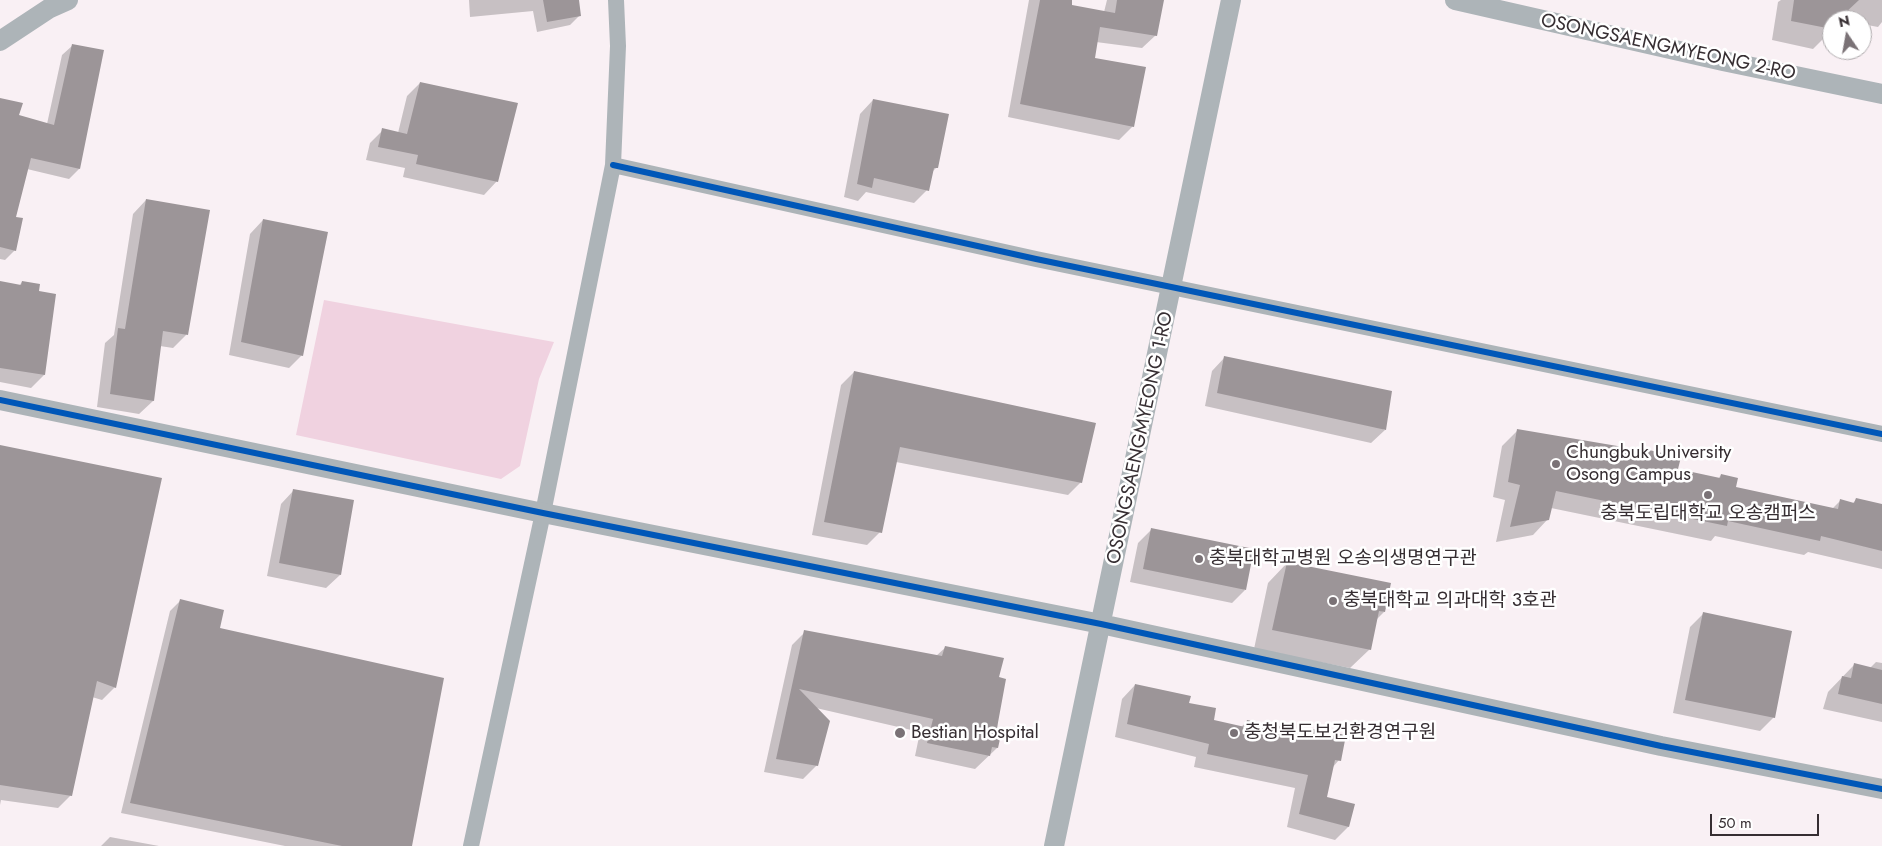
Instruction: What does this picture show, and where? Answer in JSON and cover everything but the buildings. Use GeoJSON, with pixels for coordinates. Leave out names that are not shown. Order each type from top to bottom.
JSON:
{"type":"FeatureCollection","features":[{"type":"Feature","properties":{"kind":"street"},"geometry":{"type":"LineString","coordinates":[[0,42],[50,8],[68,0]]}},
{"type":"Feature","properties":{"kind":"street"},"geometry":{"type":"LineString","coordinates":[[471,846],[542,513],[613,165],[618,46],[616,0]]}},
{"type":"Feature","properties":{"kind":"street","name":"OSONGSAENGMYEONG 1-RO"},"geometry":{"type":"LineString","coordinates":[[1054,846],[1173,287],[1231,0]]}},
{"type":"Feature","properties":{"kind":"street","name":"OSONGSAENGMYEONG 2-RO"},"geometry":{"type":"LineString","coordinates":[[1455,0],[1723,61],[1882,94]]}},
{"type":"Feature","properties":{"kind":"street"},"geometry":{"type":"LineString","coordinates":[[613,165],[1173,287],[1882,434]]}},
{"type":"Feature","properties":{"kind":"street"},"geometry":{"type":"LineString","coordinates":[[0,400],[542,513],[1101,624],[1661,746],[1882,789]]}},
{"type":"Feature","properties":{"kind":"shaded area"},"geometry":{"type":"Polygon","coordinates":[[[324,300],[554,342],[539,379],[520,466],[501,479],[296,435],[324,300]]]}},
{"type":"Feature","properties":{"kind":"cycle path"},"geometry":{"type":"LineString","coordinates":[[613,165],[1036,259],[1882,434]]}},
{"type":"Feature","properties":{"kind":"cycle path"},"geometry":{"type":"LineString","coordinates":[[0,400],[543,513],[1101,624],[1661,746],[1882,789]]}},
{"type":"Feature","properties":{"kind":"place","name":"Chungbuk University Osong Campus"},"geometry":{"type":"Point","coordinates":[1556,464]}},
{"type":"Feature","properties":{"kind":"place","name":"충북도립대학교 오송캠퍼스"},"geometry":{"type":"Point","coordinates":[1708,495]}},
{"type":"Feature","properties":{"kind":"place","name":"충북대학교병원 오송의생명연구관"},"geometry":{"type":"Point","coordinates":[1199,559]}},
{"type":"Feature","properties":{"kind":"place","name":"충북대학교 의과대학 3호관"},"geometry":{"type":"Point","coordinates":[1333,601]}},
{"type":"Feature","properties":{"kind":"place","name":"Bestian Hospital"},"geometry":{"type":"Point","coordinates":[900,733]}},
{"type":"Feature","properties":{"kind":"place","name":"충청북도보건환경연구원"},"geometry":{"type":"Point","coordinates":[1234,733]}}]}
